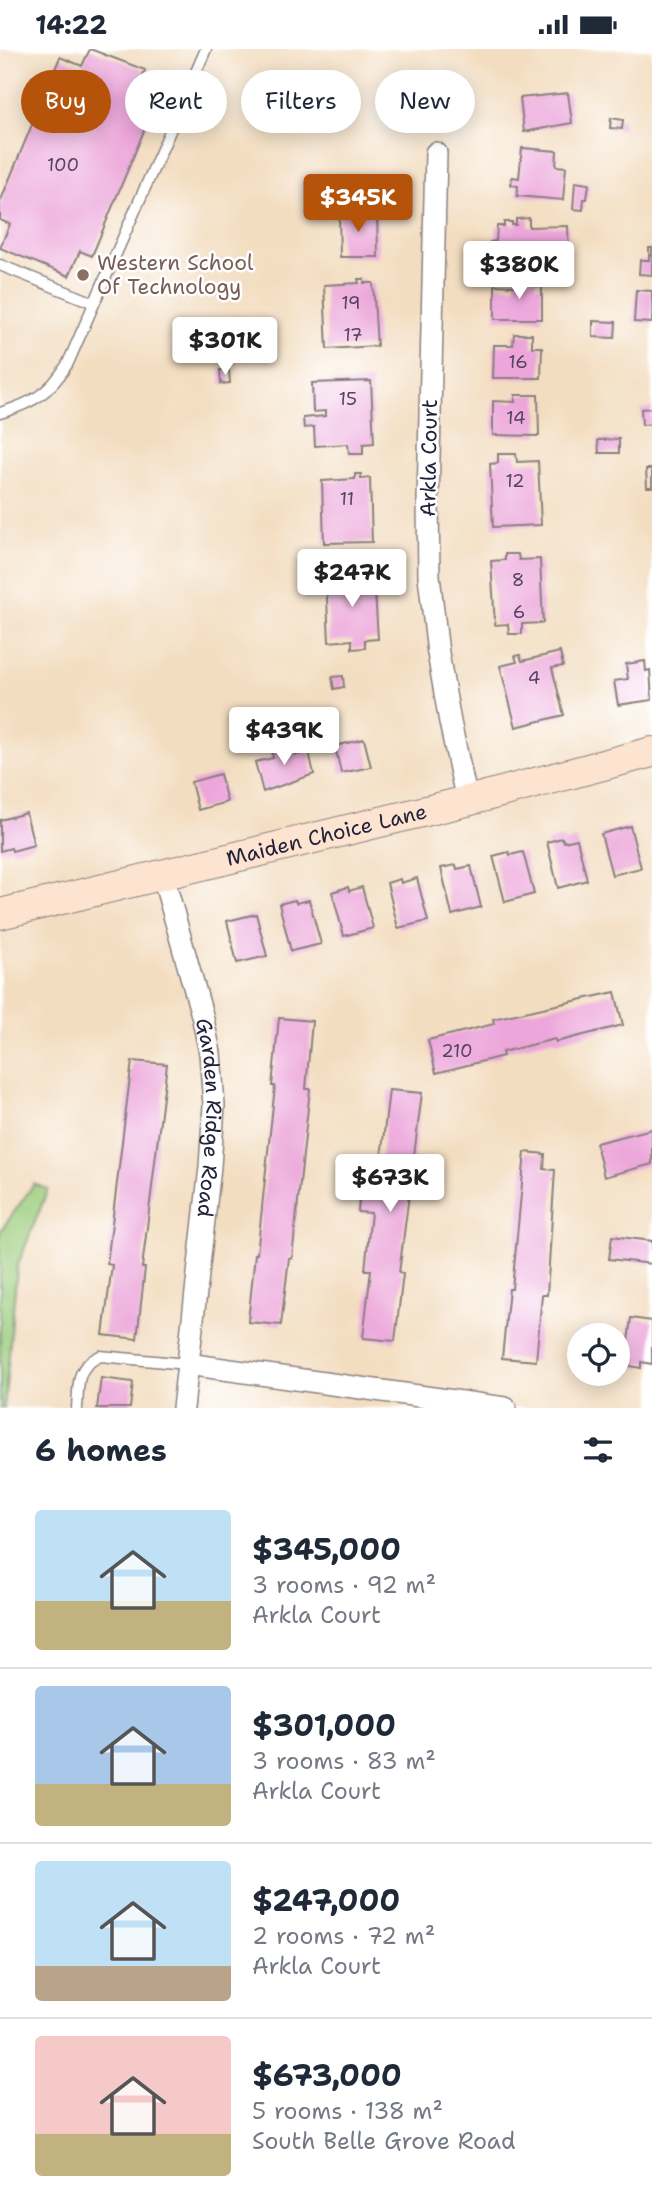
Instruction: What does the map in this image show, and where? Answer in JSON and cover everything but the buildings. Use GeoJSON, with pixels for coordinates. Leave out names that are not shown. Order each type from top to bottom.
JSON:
{"type":"FeatureCollection","features":[{"type":"Feature","properties":{"kind":"main road","name":"Maiden Choice Lane"},"geometry":{"type":"LineString","coordinates":[[0,914],[467,801],[652,752]]}},
{"type":"Feature","properties":{"kind":"street","name":"Arkla Court"},"geometry":{"type":"LineString","coordinates":[[436,153],[428,502],[429,576],[440,664],[467,801]]}},
{"type":"Feature","properties":{"kind":"street","name":"Garden Ridge Road"},"geometry":{"type":"LineString","coordinates":[[163,876],[202,1015],[210,1053],[214,1105],[210,1167],[183,1408]]}},
{"type":"Feature","properties":{"kind":"street"},"geometry":{"type":"LineString","coordinates":[[187,1364],[505,1408]]}},
{"type":"Feature","properties":{"kind":"lane"},"geometry":{"type":"LineString","coordinates":[[0,413],[21,407],[41,396],[57,381],[68,363],[206,49]]}},
{"type":"Feature","properties":{"kind":"lane"},"geometry":{"type":"LineString","coordinates":[[0,265],[94,303]]}},
{"type":"Feature","properties":{"kind":"lane"},"geometry":{"type":"LineString","coordinates":[[77,1408],[80,1372],[89,1361],[100,1356],[187,1364]]}},
{"type":"Feature","properties":{"kind":"green space"},"geometry":{"type":"Polygon","coordinates":[[[34,1184],[48,1189],[17,1267],[4,1408],[0,1408],[0,1232],[34,1184]]]}},
{"type":"Feature","properties":{"kind":"place","name":"Western School Of Technology"},"geometry":{"type":"Point","coordinates":[83,275]}}]}
